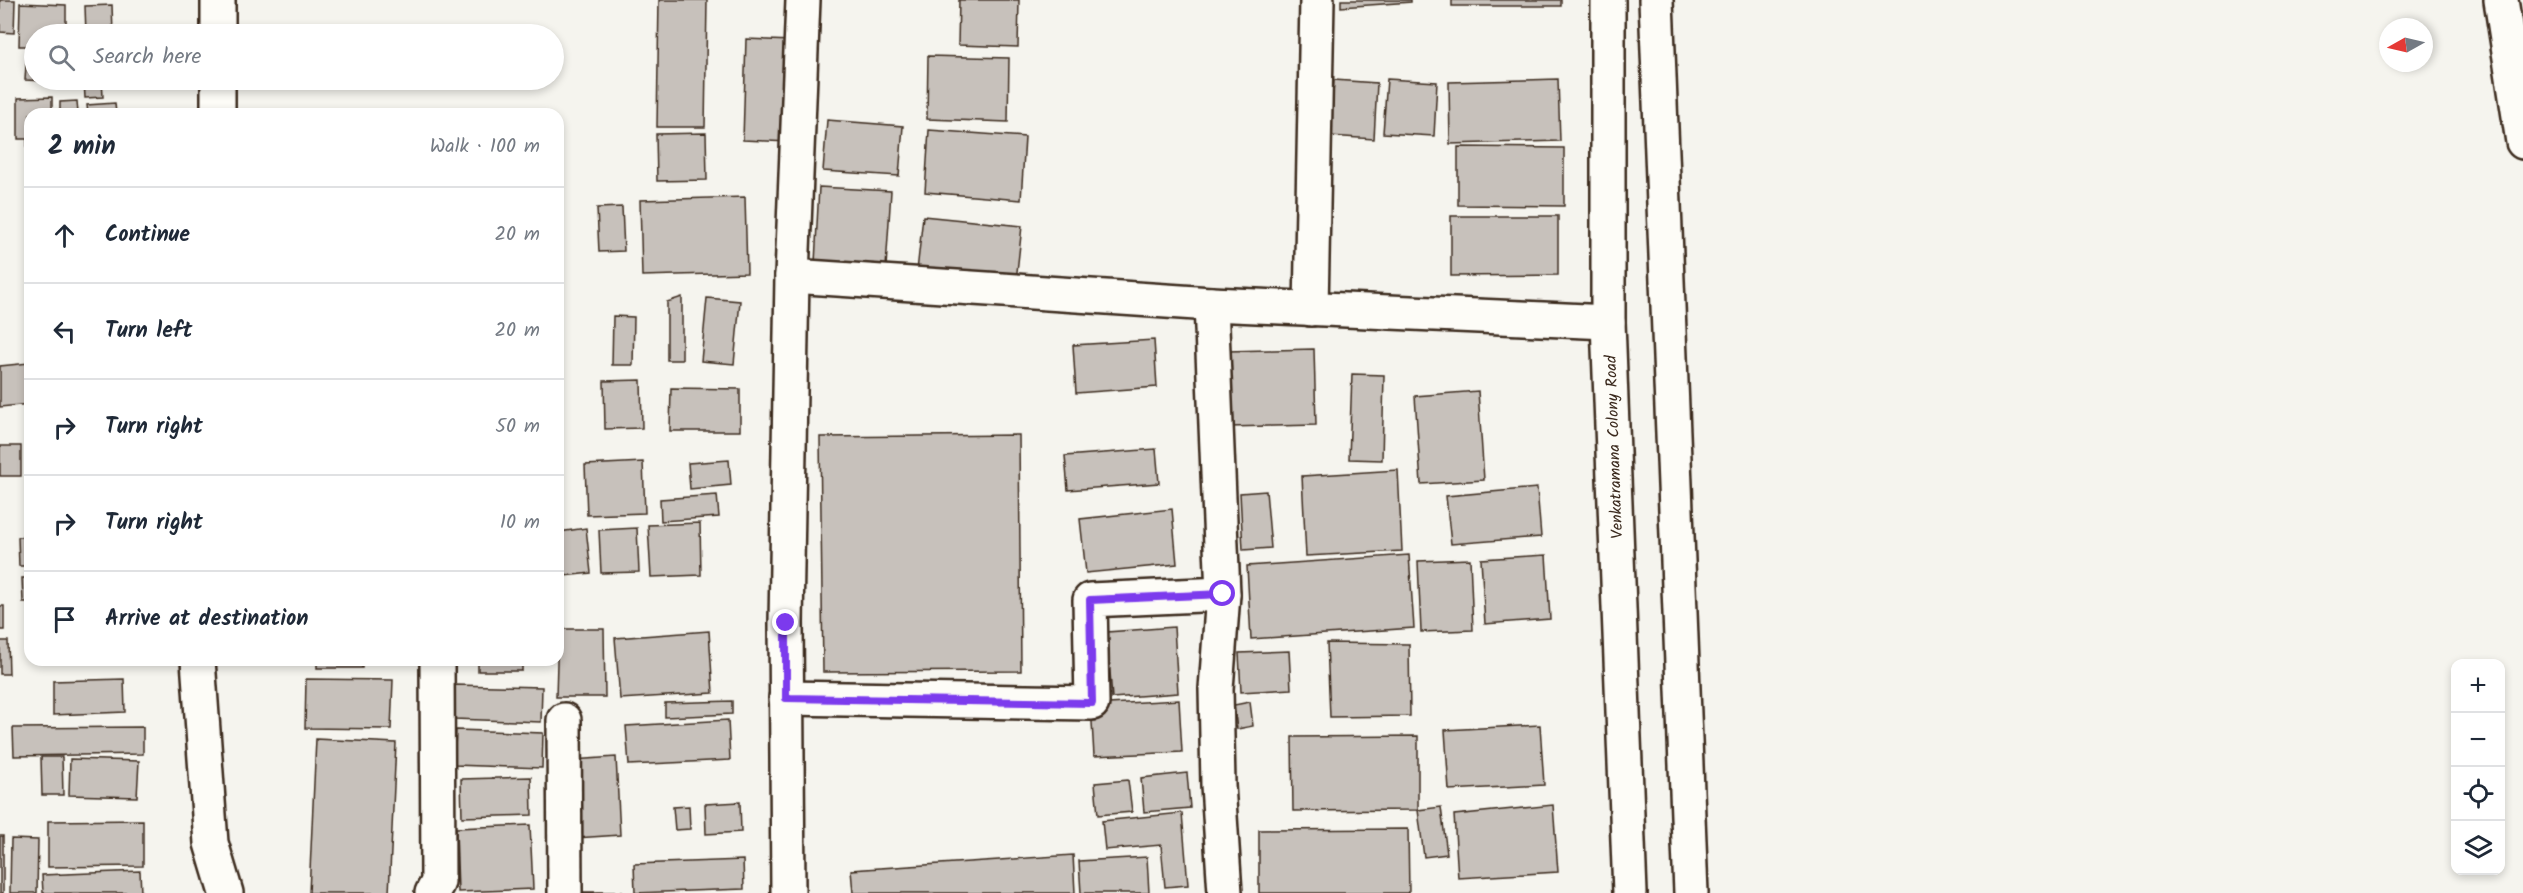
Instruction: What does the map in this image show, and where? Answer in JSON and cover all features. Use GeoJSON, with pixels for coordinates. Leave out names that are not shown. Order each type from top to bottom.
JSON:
{"type":"FeatureCollection","features":[{"type":"Feature","properties":{"kind":"street"},"geometry":{"type":"LineString","coordinates":[[218,0],[218,24]]}},
{"type":"Feature","properties":{"kind":"street"},"geometry":{"type":"LineString","coordinates":[[788,893],[786,698],[792,276],[803,0]]}},
{"type":"Feature","properties":{"kind":"street"},"geometry":{"type":"LineString","coordinates":[[1311,309],[1317,0]]}},
{"type":"Feature","properties":{"kind":"street","name":"Venkatramana Colony Road"},"geometry":{"type":"LineString","coordinates":[[1608,0],[1608,322],[1630,893]]}},
{"type":"Feature","properties":{"kind":"street"},"geometry":{"type":"LineString","coordinates":[[1656,0],[1691,893]]}},
{"type":"Feature","properties":{"kind":"street"},"geometry":{"type":"LineString","coordinates":[[2501,0],[2523,142]]}},
{"type":"Feature","properties":{"kind":"street"},"geometry":{"type":"LineString","coordinates":[[218,90],[218,108]]}},
{"type":"Feature","properties":{"kind":"street"},"geometry":{"type":"LineString","coordinates":[[792,276],[1211,304],[1608,322]]}},
{"type":"Feature","properties":{"kind":"street"},"geometry":{"type":"LineString","coordinates":[[1211,304],[1223,594],[1216,689],[1218,786],[1225,893]]}},
{"type":"Feature","properties":{"kind":"street"},"geometry":{"type":"LineString","coordinates":[[786,698],[1092,703],[1090,600],[1223,594]]}},
{"type":"Feature","properties":{"kind":"street"},"geometry":{"type":"LineString","coordinates":[[198,666],[211,843],[226,893]]}},
{"type":"Feature","properties":{"kind":"street"},"geometry":{"type":"LineString","coordinates":[[432,893],[438,882],[437,666]]}},
{"type":"Feature","properties":{"kind":"street"},"geometry":{"type":"LineString","coordinates":[[564,720],[564,893]]}},
{"type":"Feature","properties":{"kind":"building"},"geometry":{"type":"Polygon","coordinates":[[[0,0],[15,0],[14,33],[0,32],[0,0]]]}},
{"type":"Feature","properties":{"kind":"building"},"geometry":{"type":"Polygon","coordinates":[[[659,0],[707,0],[705,127],[657,127],[659,0]]]}},
{"type":"Feature","properties":{"kind":"building"},"geometry":{"type":"Polygon","coordinates":[[[959,0],[1019,0],[1018,47],[958,45],[959,0]]]}},
{"type":"Feature","properties":{"kind":"building"},"geometry":{"type":"Polygon","coordinates":[[[1341,0],[1411,0],[1411,2],[1341,7],[1341,0]]]}},
{"type":"Feature","properties":{"kind":"building"},"geometry":{"type":"Polygon","coordinates":[[[1452,0],[1561,0],[1561,6],[1452,6],[1452,0]]]}},
{"type":"Feature","properties":{"kind":"building"},"geometry":{"type":"Polygon","coordinates":[[[20,3],[66,5],[66,24],[24,24],[24,46],[19,46],[20,3]]]}},
{"type":"Feature","properties":{"kind":"building"},"geometry":{"type":"Polygon","coordinates":[[[112,5],[113,24],[86,24],[85,6],[112,5]]]}},
{"type":"Feature","properties":{"kind":"building"},"geometry":{"type":"Polygon","coordinates":[[[746,39],[792,41],[790,142],[743,140],[746,39]]]}},
{"type":"Feature","properties":{"kind":"building"},"geometry":{"type":"Polygon","coordinates":[[[928,56],[1009,58],[1008,122],[927,119],[928,56]]]}},
{"type":"Feature","properties":{"kind":"building"},"geometry":{"type":"Polygon","coordinates":[[[1387,79],[1437,82],[1434,136],[1383,133],[1387,79]]]}},
{"type":"Feature","properties":{"kind":"building"},"geometry":{"type":"Polygon","coordinates":[[[1558,79],[1560,141],[1450,144],[1449,82],[1558,79]]]}},
{"type":"Feature","properties":{"kind":"building"},"geometry":{"type":"Polygon","coordinates":[[[1334,80],[1377,83],[1374,139],[1330,136],[1334,80]]]}},
{"type":"Feature","properties":{"kind":"building"},"geometry":{"type":"Polygon","coordinates":[[[85,90],[103,90],[103,97],[85,98],[85,90]]]}},
{"type":"Feature","properties":{"kind":"building"},"geometry":{"type":"Polygon","coordinates":[[[52,97],[52,108],[24,108],[24,139],[18,139],[18,98],[52,97]]]}},
{"type":"Feature","properties":{"kind":"building"},"geometry":{"type":"Polygon","coordinates":[[[77,101],[78,108],[60,108],[60,102],[77,101]]]}},
{"type":"Feature","properties":{"kind":"building"},"geometry":{"type":"Polygon","coordinates":[[[115,103],[115,108],[87,108],[87,105],[115,103]]]}},
{"type":"Feature","properties":{"kind":"building"},"geometry":{"type":"Polygon","coordinates":[[[827,120],[903,126],[899,176],[823,171],[827,120]]]}},
{"type":"Feature","properties":{"kind":"building"},"geometry":{"type":"Polygon","coordinates":[[[929,130],[1025,137],[1021,200],[925,192],[929,130]]]}},
{"type":"Feature","properties":{"kind":"building"},"geometry":{"type":"Polygon","coordinates":[[[706,133],[707,180],[657,181],[656,134],[706,133]]]}},
{"type":"Feature","properties":{"kind":"building"},"geometry":{"type":"Polygon","coordinates":[[[1458,147],[1564,148],[1564,206],[1458,205],[1458,147]]]}},
{"type":"Feature","properties":{"kind":"building"},"geometry":{"type":"Polygon","coordinates":[[[819,187],[891,191],[886,267],[815,263],[819,187]]]}},
{"type":"Feature","properties":{"kind":"building"},"geometry":{"type":"Polygon","coordinates":[[[745,197],[747,273],[642,276],[640,200],[745,197]]]}},
{"type":"Feature","properties":{"kind":"building"},"geometry":{"type":"Polygon","coordinates":[[[622,207],[624,251],[599,252],[597,208],[622,207]]]}},
{"type":"Feature","properties":{"kind":"building"},"geometry":{"type":"Polygon","coordinates":[[[923,216],[1022,226],[1016,281],[917,271],[923,216]]]}},
{"type":"Feature","properties":{"kind":"building"},"geometry":{"type":"Polygon","coordinates":[[[1451,216],[1558,216],[1558,275],[1451,276],[1451,216]]]}},
{"type":"Feature","properties":{"kind":"building"},"geometry":{"type":"Polygon","coordinates":[[[682,297],[682,360],[667,360],[667,302],[682,297]]]}},
{"type":"Feature","properties":{"kind":"building"},"geometry":{"type":"Polygon","coordinates":[[[707,298],[740,301],[734,364],[701,361],[707,298]]]}},
{"type":"Feature","properties":{"kind":"building"},"geometry":{"type":"Polygon","coordinates":[[[613,316],[634,317],[633,365],[612,365],[613,316]]]}},
{"type":"Feature","properties":{"kind":"building"},"geometry":{"type":"Polygon","coordinates":[[[1154,340],[1157,387],[1076,393],[1073,345],[1154,340]]]}},
{"type":"Feature","properties":{"kind":"building"},"geometry":{"type":"Polygon","coordinates":[[[1314,349],[1316,425],[1229,427],[1227,351],[1314,349]]]}},
{"type":"Feature","properties":{"kind":"building"},"geometry":{"type":"Polygon","coordinates":[[[24,364],[24,405],[0,407],[0,366],[24,364]]]}},
{"type":"Feature","properties":{"kind":"building"},"geometry":{"type":"Polygon","coordinates":[[[1352,374],[1384,375],[1382,460],[1349,459],[1352,374]]]}},
{"type":"Feature","properties":{"kind":"building"},"geometry":{"type":"Polygon","coordinates":[[[641,380],[642,428],[605,429],[604,381],[641,380]]]}},
{"type":"Feature","properties":{"kind":"building"},"geometry":{"type":"Polygon","coordinates":[[[671,388],[740,389],[740,431],[670,431],[671,388]]]}},
{"type":"Feature","properties":{"kind":"building"},"geometry":{"type":"Polygon","coordinates":[[[1478,391],[1484,480],[1421,484],[1415,396],[1478,391]]]}},
{"type":"Feature","properties":{"kind":"building"},"geometry":{"type":"Polygon","coordinates":[[[1019,435],[1021,671],[823,672],[820,437],[1019,435]]]}},
{"type":"Feature","properties":{"kind":"building"},"geometry":{"type":"Polygon","coordinates":[[[0,446],[21,446],[21,476],[0,476],[0,446]]]}},
{"type":"Feature","properties":{"kind":"building"},"geometry":{"type":"Polygon","coordinates":[[[1156,449],[1159,483],[1068,490],[1065,456],[1156,449]]]}},
{"type":"Feature","properties":{"kind":"building"},"geometry":{"type":"Polygon","coordinates":[[[729,460],[731,485],[690,489],[688,463],[729,460]]]}},
{"type":"Feature","properties":{"kind":"building"},"geometry":{"type":"Polygon","coordinates":[[[643,462],[645,513],[587,515],[585,465],[643,462]]]}},
{"type":"Feature","properties":{"kind":"building"},"geometry":{"type":"Polygon","coordinates":[[[1398,470],[1402,551],[1306,556],[1302,476],[1398,470]]]}},
{"type":"Feature","properties":{"kind":"building"},"geometry":{"type":"Polygon","coordinates":[[[1537,488],[1541,537],[1451,544],[1446,496],[1537,488]]]}},
{"type":"Feature","properties":{"kind":"building"},"geometry":{"type":"Polygon","coordinates":[[[1266,491],[1271,548],[1243,550],[1240,493],[1266,491]]]}},
{"type":"Feature","properties":{"kind":"building"},"geometry":{"type":"Polygon","coordinates":[[[717,495],[719,517],[661,521],[660,499],[717,495]]]}},
{"type":"Feature","properties":{"kind":"building"},"geometry":{"type":"Polygon","coordinates":[[[1172,509],[1177,564],[1086,573],[1080,519],[1172,509]]]}},
{"type":"Feature","properties":{"kind":"building"},"geometry":{"type":"Polygon","coordinates":[[[700,523],[701,575],[651,577],[648,525],[700,523]]]}},
{"type":"Feature","properties":{"kind":"building"},"geometry":{"type":"Polygon","coordinates":[[[586,528],[591,573],[564,576],[564,531],[586,528]]]}},
{"type":"Feature","properties":{"kind":"building"},"geometry":{"type":"Polygon","coordinates":[[[637,528],[639,572],[601,573],[599,530],[637,528]]]}},
{"type":"Feature","properties":{"kind":"building"},"geometry":{"type":"Polygon","coordinates":[[[18,537],[24,537],[24,566],[19,566],[18,537]]]}},
{"type":"Feature","properties":{"kind":"building"},"geometry":{"type":"Polygon","coordinates":[[[1409,555],[1414,628],[1251,639],[1247,566],[1409,555]]]}},
{"type":"Feature","properties":{"kind":"building"},"geometry":{"type":"Polygon","coordinates":[[[1546,555],[1550,619],[1485,624],[1481,559],[1546,555]]]}},
{"type":"Feature","properties":{"kind":"building"},"geometry":{"type":"Polygon","coordinates":[[[1470,559],[1473,630],[1421,632],[1418,561],[1470,559]]]}},
{"type":"Feature","properties":{"kind":"building"},"geometry":{"type":"Polygon","coordinates":[[[22,578],[24,578],[24,602],[22,578]]]}},
{"type":"Feature","properties":{"kind":"building"},"geometry":{"type":"Polygon","coordinates":[[[0,606],[4,606],[4,630],[0,630],[0,606]]]}},
{"type":"Feature","properties":{"kind":"building"},"geometry":{"type":"Polygon","coordinates":[[[1174,627],[1178,693],[1112,698],[1107,632],[1174,627]]]}},
{"type":"Feature","properties":{"kind":"building"},"geometry":{"type":"Polygon","coordinates":[[[564,629],[604,629],[605,697],[556,697],[557,666],[564,666],[564,629]]]}},
{"type":"Feature","properties":{"kind":"building"},"geometry":{"type":"Polygon","coordinates":[[[709,631],[713,693],[620,699],[615,638],[709,631]]]}},
{"type":"Feature","properties":{"kind":"building"},"geometry":{"type":"Polygon","coordinates":[[[0,641],[8,641],[9,674],[0,674],[0,641]]]}},
{"type":"Feature","properties":{"kind":"building"},"geometry":{"type":"Polygon","coordinates":[[[1327,643],[1409,644],[1410,716],[1330,717],[1327,643]]]}},
{"type":"Feature","properties":{"kind":"building"},"geometry":{"type":"Polygon","coordinates":[[[1289,651],[1291,689],[1241,692],[1239,653],[1289,651]]]}},
{"type":"Feature","properties":{"kind":"building"},"geometry":{"type":"Polygon","coordinates":[[[317,666],[362,666],[362,668],[317,668],[317,666]]]}},
{"type":"Feature","properties":{"kind":"building"},"geometry":{"type":"Polygon","coordinates":[[[478,666],[522,666],[522,671],[478,671],[478,666]]]}},
{"type":"Feature","properties":{"kind":"building"},"geometry":{"type":"Polygon","coordinates":[[[124,679],[125,712],[53,715],[53,681],[124,679]]]}},
{"type":"Feature","properties":{"kind":"building"},"geometry":{"type":"Polygon","coordinates":[[[306,679],[393,680],[391,729],[305,728],[306,679]]]}},
{"type":"Feature","properties":{"kind":"building"},"geometry":{"type":"Polygon","coordinates":[[[454,685],[542,687],[541,722],[454,719],[454,685]]]}},
{"type":"Feature","properties":{"kind":"building"},"geometry":{"type":"Polygon","coordinates":[[[1179,700],[1182,752],[1094,756],[1091,705],[1179,700]]]}},
{"type":"Feature","properties":{"kind":"building"},"geometry":{"type":"Polygon","coordinates":[[[732,701],[732,714],[665,717],[665,703],[732,701]]]}},
{"type":"Feature","properties":{"kind":"building"},"geometry":{"type":"Polygon","coordinates":[[[1250,702],[1253,726],[1237,729],[1234,705],[1250,702]]]}},
{"type":"Feature","properties":{"kind":"building"},"geometry":{"type":"Polygon","coordinates":[[[728,720],[730,760],[629,765],[626,726],[728,720]]]}},
{"type":"Feature","properties":{"kind":"building"},"geometry":{"type":"Polygon","coordinates":[[[1540,725],[1544,785],[1449,790],[1445,730],[1540,725]]]}},
{"type":"Feature","properties":{"kind":"building"},"geometry":{"type":"Polygon","coordinates":[[[143,727],[143,754],[14,756],[13,728],[143,727]]]}},
{"type":"Feature","properties":{"kind":"building"},"geometry":{"type":"Polygon","coordinates":[[[456,730],[543,733],[542,768],[454,765],[456,730]]]}},
{"type":"Feature","properties":{"kind":"building"},"geometry":{"type":"Polygon","coordinates":[[[1418,736],[1418,810],[1293,811],[1292,737],[1418,736]]]}},
{"type":"Feature","properties":{"kind":"building"},"geometry":{"type":"Polygon","coordinates":[[[316,739],[396,743],[389,893],[309,893],[316,739]]]}},
{"type":"Feature","properties":{"kind":"building"},"geometry":{"type":"Polygon","coordinates":[[[41,757],[62,757],[63,795],[42,795],[41,757]]]}},
{"type":"Feature","properties":{"kind":"building"},"geometry":{"type":"Polygon","coordinates":[[[616,757],[620,835],[576,838],[572,760],[616,757]]]}},
{"type":"Feature","properties":{"kind":"building"},"geometry":{"type":"Polygon","coordinates":[[[70,759],[139,761],[137,797],[69,795],[70,759]]]}},
{"type":"Feature","properties":{"kind":"building"},"geometry":{"type":"Polygon","coordinates":[[[1187,773],[1190,808],[1144,812],[1141,778],[1187,773]]]}},
{"type":"Feature","properties":{"kind":"building"},"geometry":{"type":"Polygon","coordinates":[[[531,777],[532,815],[462,817],[461,779],[531,777]]]}},
{"type":"Feature","properties":{"kind":"building"},"geometry":{"type":"Polygon","coordinates":[[[1128,780],[1132,812],[1098,815],[1095,783],[1128,780]]]}},
{"type":"Feature","properties":{"kind":"building"},"geometry":{"type":"Polygon","coordinates":[[[740,802],[741,832],[706,834],[705,804],[740,802]]]}},
{"type":"Feature","properties":{"kind":"building"},"geometry":{"type":"Polygon","coordinates":[[[1553,805],[1558,872],[1458,878],[1454,815],[1553,805]]]}},
{"type":"Feature","properties":{"kind":"building"},"geometry":{"type":"Polygon","coordinates":[[[689,806],[690,829],[675,830],[673,807],[689,806]]]}},
{"type":"Feature","properties":{"kind":"building"},"geometry":{"type":"Polygon","coordinates":[[[1441,807],[1447,854],[1424,857],[1418,810],[1441,807]]]}},
{"type":"Feature","properties":{"kind":"building"},"geometry":{"type":"Polygon","coordinates":[[[1182,813],[1188,885],[1165,887],[1161,845],[1105,850],[1102,821],[1182,813]]]}},
{"type":"Feature","properties":{"kind":"building"},"geometry":{"type":"Polygon","coordinates":[[[143,820],[143,866],[48,867],[48,821],[143,820]]]}},
{"type":"Feature","properties":{"kind":"building"},"geometry":{"type":"Polygon","coordinates":[[[530,825],[533,889],[458,892],[456,828],[530,825]]]}},
{"type":"Feature","properties":{"kind":"building"},"geometry":{"type":"Polygon","coordinates":[[[1408,829],[1409,893],[1259,893],[1259,830],[1408,829]]]}},
{"type":"Feature","properties":{"kind":"building"},"geometry":{"type":"Polygon","coordinates":[[[0,836],[3,836],[3,893],[0,893],[0,836]]]}},
{"type":"Feature","properties":{"kind":"building"},"geometry":{"type":"Polygon","coordinates":[[[11,839],[38,840],[37,893],[10,893],[11,839]]]}},
{"type":"Feature","properties":{"kind":"building"},"geometry":{"type":"Polygon","coordinates":[[[1073,855],[1075,893],[853,893],[851,870],[1073,855]]]}},
{"type":"Feature","properties":{"kind":"building"},"geometry":{"type":"Polygon","coordinates":[[[1147,857],[1149,893],[1081,893],[1079,861],[1147,857]]]}},
{"type":"Feature","properties":{"kind":"building"},"geometry":{"type":"Polygon","coordinates":[[[743,860],[744,889],[635,893],[634,864],[743,860]]]}},
{"type":"Feature","properties":{"kind":"building"},"geometry":{"type":"Polygon","coordinates":[[[140,871],[141,893],[43,893],[42,875],[140,871]]]}},
{"type":"Feature","properties":{"kind":"building"},"geometry":{"type":"Polygon","coordinates":[[[622,892],[622,893],[579,893],[622,892]]]}},
{"type":"Feature","properties":{"kind":"route"},"geometry":{"type":"LineString","coordinates":[[786,623],[786,698],[1092,703],[1090,600],[1223,594]]}}]}
